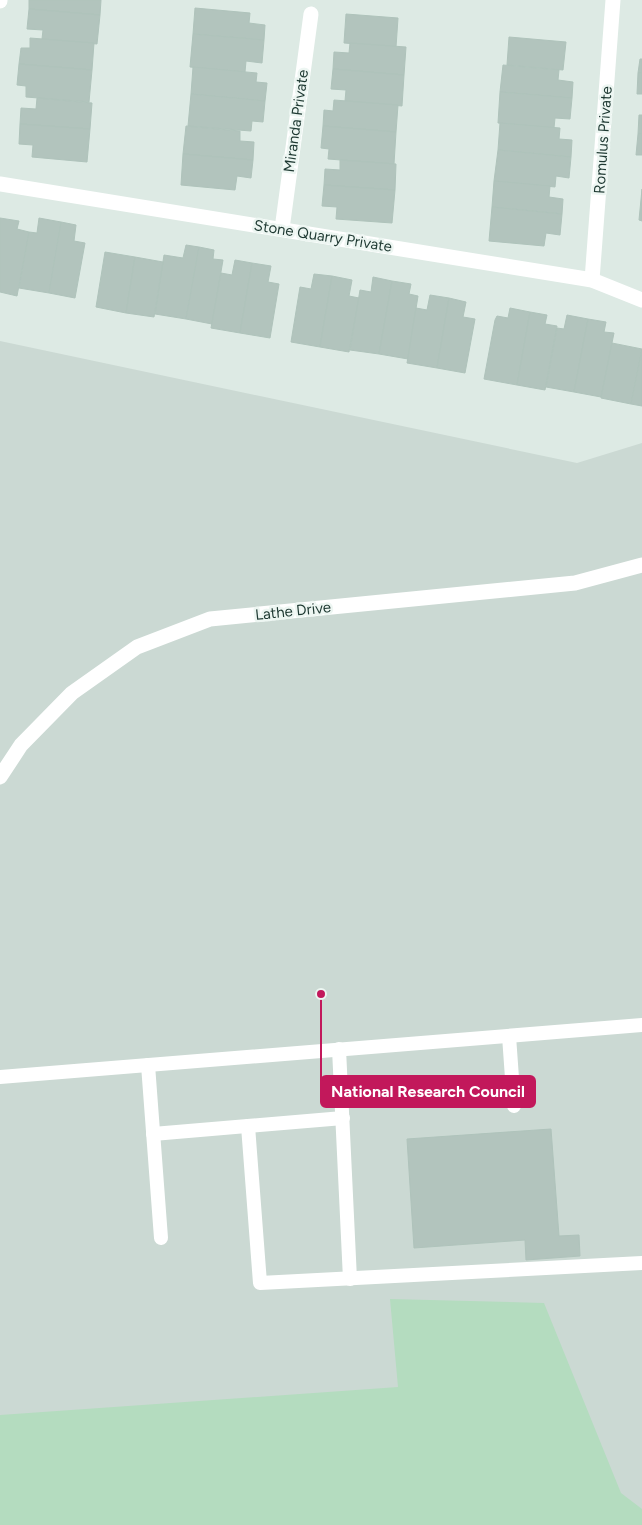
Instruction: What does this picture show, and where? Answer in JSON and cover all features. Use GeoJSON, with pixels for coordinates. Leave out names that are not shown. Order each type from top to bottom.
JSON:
{"type":"FeatureCollection","features":[{"type":"Feature","properties":{"kind":"street","name":"Romulus Private"},"geometry":{"type":"LineString","coordinates":[[592,280],[613,0]]}},
{"type":"Feature","properties":{"kind":"street","name":"Miranda Private"},"geometry":{"type":"LineString","coordinates":[[282,229],[311,14]]}},
{"type":"Feature","properties":{"kind":"street","name":"Stone Quarry Private"},"geometry":{"type":"LineString","coordinates":[[0,184],[592,280],[642,300]]}},
{"type":"Feature","properties":{"kind":"street","name":"Lathe Drive"},"geometry":{"type":"LineString","coordinates":[[0,777],[21,745],[72,693],[137,647],[210,619],[575,583],[642,565]]}},
{"type":"Feature","properties":{"kind":"lane"},"geometry":{"type":"LineString","coordinates":[[0,1077],[642,1025]]}},
{"type":"Feature","properties":{"kind":"lane"},"geometry":{"type":"LineString","coordinates":[[509,1036],[514,1106]]}},
{"type":"Feature","properties":{"kind":"lane"},"geometry":{"type":"LineString","coordinates":[[339,1049],[350,1278]]}},
{"type":"Feature","properties":{"kind":"lane"},"geometry":{"type":"LineString","coordinates":[[148,1065],[160,1238]]}},
{"type":"Feature","properties":{"kind":"lane"},"geometry":{"type":"LineString","coordinates":[[153,1134],[343,1118]]}},
{"type":"Feature","properties":{"kind":"lane"},"geometry":{"type":"LineString","coordinates":[[248,1126],[260,1283],[642,1263]]}},
{"type":"Feature","properties":{"kind":"shaded area"},"geometry":{"type":"Polygon","coordinates":[[[0,341],[577,463],[642,443],[642,1525],[0,1525],[0,341]]]}},
{"type":"Feature","properties":{"kind":"green space"},"geometry":{"type":"Polygon","coordinates":[[[390,1299],[544,1303],[621,1493],[642,1509],[642,1525],[0,1525],[0,1415],[398,1387],[390,1299]]]}},
{"type":"Feature","properties":{"kind":"building"},"geometry":{"type":"Polygon","coordinates":[[[29,0],[101,0],[100,15],[29,9],[29,0]]]}},
{"type":"Feature","properties":{"kind":"building"},"geometry":{"type":"Polygon","coordinates":[[[195,8],[250,13],[249,23],[265,25],[264,40],[193,34],[195,8]]]}},
{"type":"Feature","properties":{"kind":"building"},"geometry":{"type":"Polygon","coordinates":[[[29,9],[100,15],[97,44],[42,39],[43,30],[27,29],[29,9]]]}},
{"type":"Feature","properties":{"kind":"building"},"geometry":{"type":"Polygon","coordinates":[[[346,14],[398,18],[396,47],[344,43],[346,14]]]}},
{"type":"Feature","properties":{"kind":"building"},"geometry":{"type":"Polygon","coordinates":[[[193,34],[264,40],[262,63],[246,61],[245,72],[190,67],[193,34]]]}},
{"type":"Feature","properties":{"kind":"building"},"geometry":{"type":"Polygon","coordinates":[[[509,37],[566,42],[563,70],[507,65],[509,37]]]}},
{"type":"Feature","properties":{"kind":"building"},"geometry":{"type":"Polygon","coordinates":[[[30,38],[94,43],[92,70],[19,64],[21,48],[30,48],[30,38]]]}},
{"type":"Feature","properties":{"kind":"building"},"geometry":{"type":"Polygon","coordinates":[[[350,43],[406,47],[404,75],[333,69],[334,52],[349,53],[350,43]]]}},
{"type":"Feature","properties":{"kind":"building"},"geometry":{"type":"Polygon","coordinates":[[[640,59],[642,59],[642,73],[638,73],[640,59]]]}},
{"type":"Feature","properties":{"kind":"building"},"geometry":{"type":"Polygon","coordinates":[[[19,64],[92,70],[89,102],[26,97],[26,86],[17,85],[19,64]]]}},
{"type":"Feature","properties":{"kind":"building"},"geometry":{"type":"Polygon","coordinates":[[[503,65],[559,70],[558,80],[573,82],[572,98],[500,92],[503,65]]]}},
{"type":"Feature","properties":{"kind":"building"},"geometry":{"type":"Polygon","coordinates":[[[193,67],[257,73],[256,82],[267,83],[265,101],[191,94],[193,67]]]}},
{"type":"Feature","properties":{"kind":"building"},"geometry":{"type":"Polygon","coordinates":[[[333,69],[404,75],[402,106],[345,101],[346,90],[331,89],[333,69]]]}},
{"type":"Feature","properties":{"kind":"building"},"geometry":{"type":"Polygon","coordinates":[[[638,73],[642,73],[642,94],[637,94],[638,73]]]}},
{"type":"Feature","properties":{"kind":"building"},"geometry":{"type":"Polygon","coordinates":[[[500,92],[572,98],[570,119],[555,118],[554,128],[498,123],[500,92]]]}},
{"type":"Feature","properties":{"kind":"building"},"geometry":{"type":"Polygon","coordinates":[[[191,94],[265,101],[263,122],[252,121],[251,131],[188,126],[191,94]]]}},
{"type":"Feature","properties":{"kind":"building"},"geometry":{"type":"Polygon","coordinates":[[[37,98],[92,103],[90,129],[20,124],[21,108],[36,109],[37,98]]]}},
{"type":"Feature","properties":{"kind":"building"},"geometry":{"type":"Polygon","coordinates":[[[334,100],[398,105],[396,132],[323,126],[324,110],[333,111],[334,100]]]}},
{"type":"Feature","properties":{"kind":"building"},"geometry":{"type":"Polygon","coordinates":[[[639,115],[642,115],[642,134],[638,134],[639,115]]]}},
{"type":"Feature","properties":{"kind":"building"},"geometry":{"type":"Polygon","coordinates":[[[500,123],[560,128],[559,139],[572,140],[571,157],[498,150],[500,123]]]}},
{"type":"Feature","properties":{"kind":"building"},"geometry":{"type":"Polygon","coordinates":[[[20,124],[90,129],[87,162],[32,157],[33,145],[19,144],[20,124]]]}},
{"type":"Feature","properties":{"kind":"building"},"geometry":{"type":"Polygon","coordinates":[[[186,126],[240,131],[240,141],[254,142],[253,160],[183,154],[186,126]]]}},
{"type":"Feature","properties":{"kind":"building"},"geometry":{"type":"Polygon","coordinates":[[[323,126],[396,132],[394,164],[328,159],[329,149],[321,148],[323,126]]]}},
{"type":"Feature","properties":{"kind":"building"},"geometry":{"type":"Polygon","coordinates":[[[638,134],[642,134],[642,155],[636,155],[638,134]]]}},
{"type":"Feature","properties":{"kind":"building"},"geometry":{"type":"Polygon","coordinates":[[[498,150],[571,157],[569,178],[556,176],[555,187],[494,181],[498,150]]]}},
{"type":"Feature","properties":{"kind":"building"},"geometry":{"type":"Polygon","coordinates":[[[183,154],[253,160],[251,178],[237,176],[235,190],[181,185],[183,154]]]}},
{"type":"Feature","properties":{"kind":"building"},"geometry":{"type":"Polygon","coordinates":[[[340,160],[396,164],[395,190],[324,185],[325,169],[340,170],[340,160]]]}},
{"type":"Feature","properties":{"kind":"building"},"geometry":{"type":"Polygon","coordinates":[[[494,181],[550,186],[549,197],[563,199],[562,214],[492,207],[494,181]]]}},
{"type":"Feature","properties":{"kind":"building"},"geometry":{"type":"Polygon","coordinates":[[[324,185],[395,190],[392,223],[336,219],[337,207],[322,206],[324,185]]]}},
{"type":"Feature","properties":{"kind":"building"},"geometry":{"type":"Polygon","coordinates":[[[642,189],[642,221],[639,220],[642,189]]]}},
{"type":"Feature","properties":{"kind":"building"},"geometry":{"type":"Polygon","coordinates":[[[492,207],[562,214],[560,235],[546,233],[544,246],[489,241],[492,207]]]}},
{"type":"Feature","properties":{"kind":"building"},"geometry":{"type":"Polygon","coordinates":[[[0,218],[19,221],[17,229],[29,232],[17,296],[0,292],[0,218]]]}},
{"type":"Feature","properties":{"kind":"building"},"geometry":{"type":"Polygon","coordinates":[[[39,218],[61,222],[49,293],[19,288],[29,232],[37,233],[39,218]]]}},
{"type":"Feature","properties":{"kind":"building"},"geometry":{"type":"Polygon","coordinates":[[[61,222],[76,225],[74,241],[85,243],[75,298],[49,293],[61,222]]]}},
{"type":"Feature","properties":{"kind":"building"},"geometry":{"type":"Polygon","coordinates":[[[186,245],[199,247],[186,319],[155,314],[164,255],[183,258],[186,245]]]}},
{"type":"Feature","properties":{"kind":"building"},"geometry":{"type":"Polygon","coordinates":[[[199,247],[214,250],[213,259],[223,260],[212,324],[186,319],[199,247]]]}},
{"type":"Feature","properties":{"kind":"building"},"geometry":{"type":"Polygon","coordinates":[[[105,252],[135,257],[126,313],[96,307],[105,252]]]}},
{"type":"Feature","properties":{"kind":"building"},"geometry":{"type":"Polygon","coordinates":[[[135,257],[163,262],[154,317],[126,313],[135,257]]]}},
{"type":"Feature","properties":{"kind":"building"},"geometry":{"type":"Polygon","coordinates":[[[235,260],[252,263],[240,333],[211,328],[221,273],[232,275],[235,260]]]}},
{"type":"Feature","properties":{"kind":"building"},"geometry":{"type":"Polygon","coordinates":[[[252,263],[271,266],[268,282],[279,284],[270,338],[240,333],[252,263]]]}},
{"type":"Feature","properties":{"kind":"building"},"geometry":{"type":"Polygon","coordinates":[[[314,274],[332,276],[320,347],[291,342],[300,287],[311,289],[314,274]]]}},
{"type":"Feature","properties":{"kind":"building"},"geometry":{"type":"Polygon","coordinates":[[[332,276],[352,280],[349,296],[359,298],[349,352],[320,347],[332,276]]]}},
{"type":"Feature","properties":{"kind":"building"},"geometry":{"type":"Polygon","coordinates":[[[373,277],[392,281],[379,354],[350,350],[360,290],[371,292],[373,277]]]}},
{"type":"Feature","properties":{"kind":"building"},"geometry":{"type":"Polygon","coordinates":[[[392,281],[411,284],[409,294],[418,296],[408,359],[379,354],[392,281]]]}},
{"type":"Feature","properties":{"kind":"building"},"geometry":{"type":"Polygon","coordinates":[[[430,295],[449,298],[437,368],[407,363],[416,308],[427,310],[430,295]]]}},
{"type":"Feature","properties":{"kind":"building"},"geometry":{"type":"Polygon","coordinates":[[[449,298],[466,302],[463,317],[475,319],[465,373],[437,368],[449,298]]]}},
{"type":"Feature","properties":{"kind":"building"},"geometry":{"type":"Polygon","coordinates":[[[510,308],[530,312],[517,385],[484,379],[495,320],[497,316],[508,318],[510,308]]]}},
{"type":"Feature","properties":{"kind":"building"},"geometry":{"type":"Polygon","coordinates":[[[530,312],[547,315],[545,324],[557,326],[545,390],[517,385],[530,312]]]}},
{"type":"Feature","properties":{"kind":"building"},"geometry":{"type":"Polygon","coordinates":[[[567,315],[588,319],[574,392],[546,387],[557,328],[564,329],[567,315]]]}},
{"type":"Feature","properties":{"kind":"building"},"geometry":{"type":"Polygon","coordinates":[[[588,319],[606,322],[604,332],[614,333],[601,397],[574,392],[588,319]]]}},
{"type":"Feature","properties":{"kind":"building"},"geometry":{"type":"Polygon","coordinates":[[[612,343],[642,349],[631,404],[601,398],[612,343]]]}},
{"type":"Feature","properties":{"kind":"building"},"geometry":{"type":"Polygon","coordinates":[[[642,349],[642,406],[631,404],[642,349]]]}},
{"type":"Feature","properties":{"kind":"building"},"geometry":{"type":"Polygon","coordinates":[[[551,1129],[559,1236],[579,1235],[580,1256],[526,1260],[525,1240],[414,1248],[407,1139],[551,1129]]]}},
{"type":"Feature","properties":{"kind":"place","name":"National Research Council"},"geometry":{"type":"Point","coordinates":[321,994]}}]}
